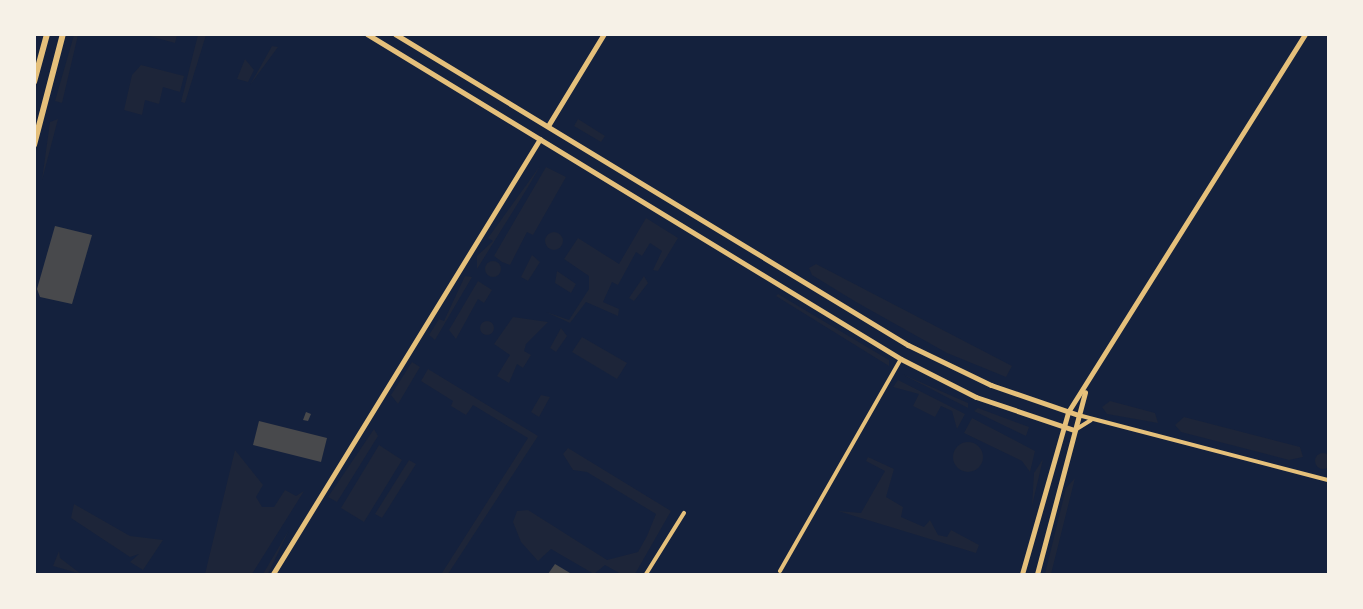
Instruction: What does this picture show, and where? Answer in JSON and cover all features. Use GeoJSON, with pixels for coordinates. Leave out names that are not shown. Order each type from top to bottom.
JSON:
{"type":"FeatureCollection","features":[{"type":"Feature","properties":{"kind":"main road"},"geometry":{"type":"LineString","coordinates":[[34,82],[46,34]]}},
{"type":"Feature","properties":{"kind":"main road"},"geometry":{"type":"LineString","coordinates":[[34,145],[63,34]]}},
{"type":"Feature","properties":{"kind":"main road"},"geometry":{"type":"LineString","coordinates":[[367,34],[901,359],[976,397],[1074,430]]}},
{"type":"Feature","properties":{"kind":"main road"},"geometry":{"type":"LineString","coordinates":[[395,34],[908,345],[991,386],[1078,416]]}},
{"type":"Feature","properties":{"kind":"main road"},"geometry":{"type":"LineString","coordinates":[[1022,574],[1068,412],[1086,388],[1305,34]]}},
{"type":"Feature","properties":{"kind":"main road"},"geometry":{"type":"LineString","coordinates":[[540,139],[548,126]]}},
{"type":"Feature","properties":{"kind":"main road"},"geometry":{"type":"LineString","coordinates":[[1037,574],[1086,388]]}},
{"type":"Feature","properties":{"kind":"street"},"geometry":{"type":"LineString","coordinates":[[548,126],[604,34]]}},
{"type":"Feature","properties":{"kind":"street"},"geometry":{"type":"LineString","coordinates":[[273,574],[540,139]]}},
{"type":"Feature","properties":{"kind":"street"},"geometry":{"type":"LineString","coordinates":[[780,572],[901,359]]}},
{"type":"Feature","properties":{"kind":"street"},"geometry":{"type":"LineString","coordinates":[[1078,416],[1329,480]]}},
{"type":"Feature","properties":{"kind":"street"},"geometry":{"type":"LineString","coordinates":[[1074,430],[1092,420]]}},
{"type":"Feature","properties":{"kind":"street"},"geometry":{"type":"LineString","coordinates":[[646,574],[684,513]]}},
{"type":"Feature","properties":{"kind":"shaded area"},"geometry":{"type":"Polygon","coordinates":[[[142,34],[177,34],[177,35],[175,43],[142,34]]]}},
{"type":"Feature","properties":{"kind":"shaded area"},"geometry":{"type":"Polygon","coordinates":[[[74,35],[78,35],[62,103],[55,101],[74,35]]]}},
{"type":"Feature","properties":{"kind":"shaded area"},"geometry":{"type":"Polygon","coordinates":[[[198,35],[206,35],[185,103],[181,102],[198,35]]]}},
{"type":"Feature","properties":{"kind":"shaded area"},"geometry":{"type":"Polygon","coordinates":[[[272,46],[278,47],[250,85],[272,46]]]}},
{"type":"Feature","properties":{"kind":"shaded area"},"geometry":{"type":"Polygon","coordinates":[[[245,59],[254,70],[248,82],[237,79],[245,59]]]}},
{"type":"Feature","properties":{"kind":"shaded area"},"geometry":{"type":"Polygon","coordinates":[[[141,65],[184,76],[180,92],[163,87],[159,104],[145,100],[142,115],[124,110],[132,75],[141,65]]]}},
{"type":"Feature","properties":{"kind":"shaded area"},"geometry":{"type":"Polygon","coordinates":[[[58,119],[42,180],[50,122],[58,119]]]}},
{"type":"Feature","properties":{"kind":"shaded area"},"geometry":{"type":"Polygon","coordinates":[[[578,119],[605,136],[601,142],[574,126],[578,119]]]}},
{"type":"Feature","properties":{"kind":"shaded area"},"geometry":{"type":"Polygon","coordinates":[[[540,166],[477,269],[477,256],[493,241],[488,238],[540,166]]]}},
{"type":"Feature","properties":{"kind":"shaded area"},"geometry":{"type":"Polygon","coordinates":[[[546,167],[566,177],[533,235],[527,232],[510,265],[502,262],[494,256],[546,167]]]}},
{"type":"Feature","properties":{"kind":"shaded area"},"geometry":{"type":"Polygon","coordinates":[[[646,218],[678,238],[658,271],[653,270],[662,251],[650,243],[642,256],[636,252],[618,285],[612,282],[603,302],[619,309],[618,316],[586,302],[570,323],[546,312],[569,320],[589,289],[589,276],[564,259],[578,238],[619,264],[646,218]]]}},
{"type":"Feature","properties":{"kind":"shaded area"},"geometry":{"type":"Polygon","coordinates":[[[554,232],[560,235],[563,241],[560,247],[554,250],[548,247],[545,241],[548,235],[554,232]]]}},
{"type":"Feature","properties":{"kind":"shaded area"},"geometry":{"type":"Polygon","coordinates":[[[532,255],[540,262],[528,281],[521,277],[532,255]]]}},
{"type":"Feature","properties":{"kind":"shaded area"},"geometry":{"type":"Polygon","coordinates":[[[493,261],[499,263],[501,269],[499,275],[493,277],[487,275],[485,269],[487,263],[493,261]]]}},
{"type":"Feature","properties":{"kind":"shaded area"},"geometry":{"type":"Polygon","coordinates":[[[816,264],[1012,366],[1006,377],[947,353],[856,302],[812,275],[809,268],[816,264]]]}},
{"type":"Feature","properties":{"kind":"shaded area"},"geometry":{"type":"Polygon","coordinates":[[[557,271],[576,284],[571,293],[555,283],[557,271]]]}},
{"type":"Feature","properties":{"kind":"shaded area"},"geometry":{"type":"Polygon","coordinates":[[[465,276],[472,277],[435,340],[429,335],[439,319],[444,321],[465,276]]]}},
{"type":"Feature","properties":{"kind":"shaded area"},"geometry":{"type":"Polygon","coordinates":[[[644,276],[648,283],[634,301],[629,298],[644,276]]]}},
{"type":"Feature","properties":{"kind":"shaded area"},"geometry":{"type":"Polygon","coordinates":[[[478,281],[492,290],[484,303],[478,299],[456,339],[449,330],[478,281]]]}},
{"type":"Feature","properties":{"kind":"shaded area"},"geometry":{"type":"Polygon","coordinates":[[[778,294],[889,360],[889,366],[776,296],[778,294]]]}},
{"type":"Feature","properties":{"kind":"shaded area"},"geometry":{"type":"Polygon","coordinates":[[[513,317],[548,322],[526,344],[524,351],[531,355],[523,368],[517,364],[509,383],[497,376],[510,355],[494,344],[513,317]]]}},
{"type":"Feature","properties":{"kind":"shaded area"},"geometry":{"type":"Polygon","coordinates":[[[484,321],[490,321],[494,328],[490,335],[484,335],[480,331],[480,325],[484,321]]]}},
{"type":"Feature","properties":{"kind":"shaded area"},"geometry":{"type":"Polygon","coordinates":[[[561,328],[567,336],[556,352],[550,348],[561,328]]]}},
{"type":"Feature","properties":{"kind":"shaded area"},"geometry":{"type":"Polygon","coordinates":[[[582,337],[627,363],[617,379],[572,352],[582,337]]]}},
{"type":"Feature","properties":{"kind":"shaded area"},"geometry":{"type":"Polygon","coordinates":[[[412,362],[420,367],[398,404],[391,395],[412,362]]]}},
{"type":"Feature","properties":{"kind":"shaded area"},"geometry":{"type":"Polygon","coordinates":[[[428,369],[538,436],[448,574],[442,573],[528,438],[473,405],[466,415],[451,406],[453,401],[421,381],[428,369]]]}},
{"type":"Feature","properties":{"kind":"shaded area"},"geometry":{"type":"Polygon","coordinates":[[[902,374],[968,403],[968,408],[902,374]]]}},
{"type":"Feature","properties":{"kind":"shaded area"},"geometry":{"type":"Polygon","coordinates":[[[898,380],[965,414],[957,429],[952,411],[941,406],[935,417],[913,406],[919,394],[893,387],[898,380]]]}},
{"type":"Feature","properties":{"kind":"shaded area"},"geometry":{"type":"Polygon","coordinates":[[[541,395],[550,397],[539,417],[531,412],[541,395]]]}},
{"type":"Feature","properties":{"kind":"shaded area"},"geometry":{"type":"Polygon","coordinates":[[[1110,401],[1155,413],[1158,423],[1107,414],[1102,407],[1110,401]]]}},
{"type":"Feature","properties":{"kind":"shaded area"},"geometry":{"type":"Polygon","coordinates":[[[978,408],[1029,427],[1026,436],[974,411],[978,408]]]}},
{"type":"Feature","properties":{"kind":"shaded area"},"geometry":{"type":"Polygon","coordinates":[[[1184,417],[1300,447],[1303,457],[1289,460],[1181,432],[1175,425],[1184,417]]]}},
{"type":"Feature","properties":{"kind":"shaded area"},"geometry":{"type":"Polygon","coordinates":[[[972,418],[1035,451],[1030,472],[1022,461],[964,433],[972,418]]]}},
{"type":"Feature","properties":{"kind":"shaded area"},"geometry":{"type":"Polygon","coordinates":[[[374,429],[378,436],[337,502],[328,497],[374,429]]]}},
{"type":"Feature","properties":{"kind":"shaded area"},"geometry":{"type":"Polygon","coordinates":[[[968,442],[979,446],[983,457],[979,468],[968,472],[957,468],[953,457],[957,446],[968,442]]]}},
{"type":"Feature","properties":{"kind":"shaded area"},"geometry":{"type":"Polygon","coordinates":[[[379,445],[402,460],[364,522],[341,508],[379,445]]]}},
{"type":"Feature","properties":{"kind":"shaded area"},"geometry":{"type":"Polygon","coordinates":[[[568,448],[671,511],[635,574],[621,574],[605,565],[594,574],[551,549],[538,561],[521,542],[513,522],[517,511],[528,510],[607,560],[638,552],[647,536],[656,514],[587,472],[573,470],[563,454],[568,448]]]}},
{"type":"Feature","properties":{"kind":"shaded area"},"geometry":{"type":"Polygon","coordinates":[[[235,450],[263,485],[256,497],[262,507],[274,507],[285,490],[296,496],[304,491],[252,574],[205,574],[235,450]]]}},
{"type":"Feature","properties":{"kind":"shaded area"},"geometry":{"type":"Polygon","coordinates":[[[1323,453],[1331,461],[1323,469],[1315,461],[1323,453]]]}},
{"type":"Feature","properties":{"kind":"shaded area"},"geometry":{"type":"Polygon","coordinates":[[[868,457],[894,469],[886,497],[903,507],[901,517],[924,527],[930,520],[938,535],[947,537],[951,530],[979,545],[976,553],[838,511],[861,513],[885,471],[866,461],[868,457]]]}},
{"type":"Feature","properties":{"kind":"shaded area"},"geometry":{"type":"Polygon","coordinates":[[[1043,459],[1032,506],[1034,473],[1043,459]]]}},
{"type":"Feature","properties":{"kind":"shaded area"},"geometry":{"type":"Polygon","coordinates":[[[409,460],[416,464],[382,518],[375,514],[409,460]]]}},
{"type":"Feature","properties":{"kind":"shaded area"},"geometry":{"type":"Polygon","coordinates":[[[1075,478],[1051,574],[1045,574],[1066,488],[1075,478]]]}},
{"type":"Feature","properties":{"kind":"shaded area"},"geometry":{"type":"Polygon","coordinates":[[[74,504],[130,536],[163,540],[143,570],[130,562],[139,554],[130,557],[71,518],[74,504]]]}},
{"type":"Feature","properties":{"kind":"shaded area"},"geometry":{"type":"Polygon","coordinates":[[[289,530],[268,574],[263,574],[289,530]]]}},
{"type":"Feature","properties":{"kind":"shaded area"},"geometry":{"type":"Polygon","coordinates":[[[59,551],[60,558],[81,574],[53,566],[59,551]]]}},
{"type":"Feature","properties":{"kind":"building"},"geometry":{"type":"Polygon","coordinates":[[[55,226],[92,235],[72,304],[40,297],[37,289],[55,226]]]}},
{"type":"Feature","properties":{"kind":"building"},"geometry":{"type":"Polygon","coordinates":[[[306,412],[311,414],[308,421],[303,420],[306,412]]]}},
{"type":"Feature","properties":{"kind":"building"},"geometry":{"type":"Polygon","coordinates":[[[259,421],[327,438],[321,462],[253,445],[259,421]]]}},
{"type":"Feature","properties":{"kind":"building"},"geometry":{"type":"Polygon","coordinates":[[[555,564],[570,573],[548,574],[555,564]]]}}]}
